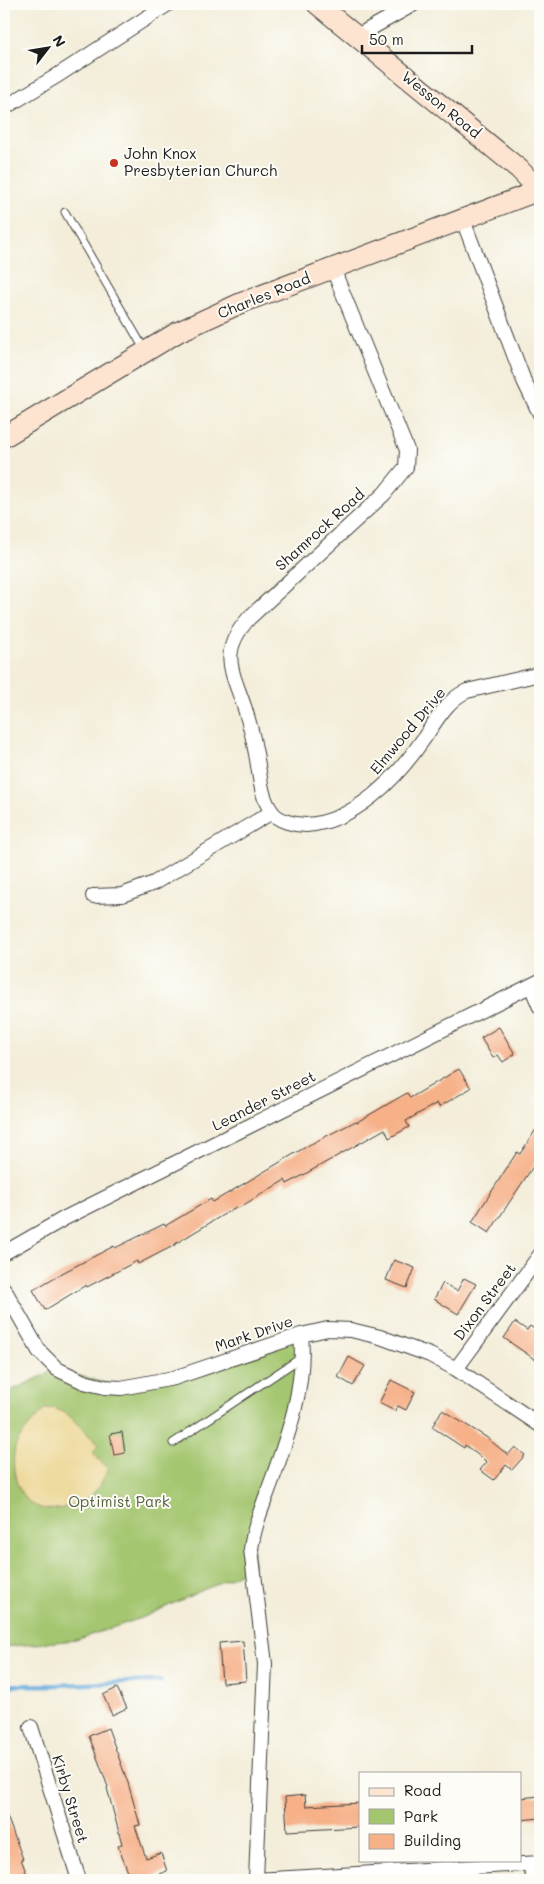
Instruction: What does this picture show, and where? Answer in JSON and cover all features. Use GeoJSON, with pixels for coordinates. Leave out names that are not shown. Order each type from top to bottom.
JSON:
{"type":"FeatureCollection","features":[{"type":"Feature","properties":{"kind":"street"},"geometry":{"type":"LineString","coordinates":[[4,108],[64,72],[168,4]]}},
{"type":"Feature","properties":{"kind":"street","name":"Wesson Road"},"geometry":{"type":"LineString","coordinates":[[317,4],[519,169],[540,190]]}},
{"type":"Feature","properties":{"kind":"street"},"geometry":{"type":"LineString","coordinates":[[357,36],[414,4]]}},
{"type":"Feature","properties":{"kind":"street","name":"Charles Road"},"geometry":{"type":"LineString","coordinates":[[4,437],[178,332],[241,303],[540,190]]}},
{"type":"Feature","properties":{"kind":"street"},"geometry":{"type":"LineString","coordinates":[[463,220],[524,382],[540,414]]}},
{"type":"Feature","properties":{"kind":"street","name":"Shamrock Road"},"geometry":{"type":"LineString","coordinates":[[272,812],[263,794],[248,719],[231,669],[230,647],[239,630],[249,618],[384,494],[406,467],[407,450],[333,269]]}},
{"type":"Feature","properties":{"kind":"street","name":"Elmwood Drive"},"geometry":{"type":"LineString","coordinates":[[272,812],[281,820],[300,825],[319,824],[336,818],[361,804],[391,779],[417,749],[449,703],[458,695],[467,691],[540,674]]}},
{"type":"Feature","properties":{"kind":"street"},"geometry":{"type":"LineString","coordinates":[[94,896],[122,895],[154,883],[272,812]]}},
{"type":"Feature","properties":{"kind":"street"},"geometry":{"type":"LineString","coordinates":[[536,984],[540,1007]]}},
{"type":"Feature","properties":{"kind":"street","name":"Leander Street"},"geometry":{"type":"LineString","coordinates":[[4,1253],[83,1210],[536,984]]}},
{"type":"Feature","properties":{"kind":"street","name":"Dixon Street"},"geometry":{"type":"LineString","coordinates":[[456,1369],[540,1255]]}},
{"type":"Feature","properties":{"kind":"street","name":"Mark Drive"},"geometry":{"type":"LineString","coordinates":[[4,1289],[39,1351],[57,1369],[84,1382],[105,1387],[121,1388],[174,1378],[301,1335],[328,1329],[351,1330],[407,1346],[456,1369],[540,1425]]}},
{"type":"Feature","properties":{"kind":"street"},"geometry":{"type":"LineString","coordinates":[[301,1335],[303,1356],[301,1383],[280,1458],[254,1533],[251,1549],[265,1664],[256,1880],[535,1863],[534,1880]]}},
{"type":"Feature","properties":{"kind":"street","name":"Kirby Street"},"geometry":{"type":"LineString","coordinates":[[31,1727],[79,1880]]}},
{"type":"Feature","properties":{"kind":"lane"},"geometry":{"type":"LineString","coordinates":[[65,212],[146,352]]}},
{"type":"Feature","properties":{"kind":"lane"},"geometry":{"type":"LineString","coordinates":[[173,1443],[303,1356]]}},
{"type":"Feature","properties":{"kind":"green space","name":"Optimist Park"},"geometry":{"type":"Polygon","coordinates":[[[301,1335],[303,1356],[253,1533],[253,1567],[144,1617],[76,1640],[4,1647],[4,1394],[57,1369],[121,1388],[301,1335]]]}},
{"type":"Feature","properties":{"kind":"sand"},"geometry":{"type":"Polygon","coordinates":[[[53,1408],[66,1413],[99,1445],[92,1453],[108,1468],[100,1485],[88,1498],[62,1508],[43,1509],[28,1501],[22,1494],[15,1475],[14,1452],[21,1436],[29,1426],[45,1409],[53,1408]]]}},
{"type":"Feature","properties":{"kind":"building"},"geometry":{"type":"Polygon","coordinates":[[[499,1027],[515,1054],[503,1062],[498,1055],[493,1058],[481,1038],[499,1027]]]}},
{"type":"Feature","properties":{"kind":"building"},"geometry":{"type":"Polygon","coordinates":[[[459,1069],[471,1088],[439,1107],[437,1103],[406,1121],[409,1127],[389,1138],[385,1129],[287,1184],[285,1180],[237,1209],[236,1207],[175,1245],[138,1264],[137,1261],[87,1287],[86,1285],[45,1310],[33,1290],[114,1246],[115,1248],[164,1224],[165,1226],[211,1199],[213,1202],[309,1145],[357,1122],[407,1093],[410,1098],[459,1069]]]}},
{"type":"Feature","properties":{"kind":"building"},"geometry":{"type":"Polygon","coordinates":[[[540,1123],[540,1156],[489,1233],[472,1222],[517,1152],[520,1154],[540,1123]]]}},
{"type":"Feature","properties":{"kind":"building"},"geometry":{"type":"Polygon","coordinates":[[[394,1260],[415,1268],[407,1288],[386,1280],[394,1260]]]}},
{"type":"Feature","properties":{"kind":"building"},"geometry":{"type":"Polygon","coordinates":[[[464,1278],[476,1284],[458,1314],[434,1299],[443,1283],[457,1291],[464,1278]]]}},
{"type":"Feature","properties":{"kind":"building"},"geometry":{"type":"Polygon","coordinates":[[[515,1322],[527,1330],[530,1326],[540,1333],[540,1363],[504,1338],[515,1322]]]}},
{"type":"Feature","properties":{"kind":"building"},"geometry":{"type":"Polygon","coordinates":[[[349,1357],[365,1366],[353,1386],[338,1377],[349,1357]]]}},
{"type":"Feature","properties":{"kind":"building"},"geometry":{"type":"Polygon","coordinates":[[[391,1380],[415,1392],[406,1410],[398,1406],[395,1411],[379,1403],[391,1380]]]}},
{"type":"Feature","properties":{"kind":"building"},"geometry":{"type":"Polygon","coordinates":[[[442,1410],[486,1437],[508,1455],[515,1447],[525,1455],[512,1470],[506,1465],[494,1480],[480,1470],[487,1462],[465,1445],[464,1448],[432,1427],[442,1410]]]}},
{"type":"Feature","properties":{"kind":"building"},"geometry":{"type":"Polygon","coordinates":[[[122,1432],[125,1453],[114,1455],[110,1434],[122,1432]]]}},
{"type":"Feature","properties":{"kind":"building"},"geometry":{"type":"Polygon","coordinates":[[[243,1641],[246,1681],[222,1683],[219,1643],[243,1641]]]}},
{"type":"Feature","properties":{"kind":"building"},"geometry":{"type":"Polygon","coordinates":[[[117,1688],[127,1708],[112,1715],[103,1695],[117,1688]]]}},
{"type":"Feature","properties":{"kind":"building"},"geometry":{"type":"Polygon","coordinates":[[[108,1728],[128,1783],[140,1825],[135,1826],[146,1858],[161,1853],[167,1871],[142,1880],[131,1880],[118,1846],[122,1844],[108,1787],[89,1736],[108,1728]]]}},
{"type":"Feature","properties":{"kind":"building"},"geometry":{"type":"Polygon","coordinates":[[[305,1795],[306,1806],[359,1803],[359,1827],[287,1831],[285,1797],[305,1795]]]}},
{"type":"Feature","properties":{"kind":"building"},"geometry":{"type":"Polygon","coordinates":[[[540,1796],[540,1818],[522,1820],[522,1798],[540,1796]]]}},
{"type":"Feature","properties":{"kind":"building"},"geometry":{"type":"Polygon","coordinates":[[[4,1811],[23,1859],[21,1859],[29,1880],[10,1880],[4,1864],[4,1811]]]}},
{"type":"Feature","properties":{"kind":"waterway"},"geometry":{"type":"LineString","coordinates":[[4,1685],[63,1685],[161,1681]]}},
{"type":"Feature","properties":{"kind":"place","name":"John Knox Presbyterian Church"},"geometry":{"type":"Point","coordinates":[114,163]}}]}
